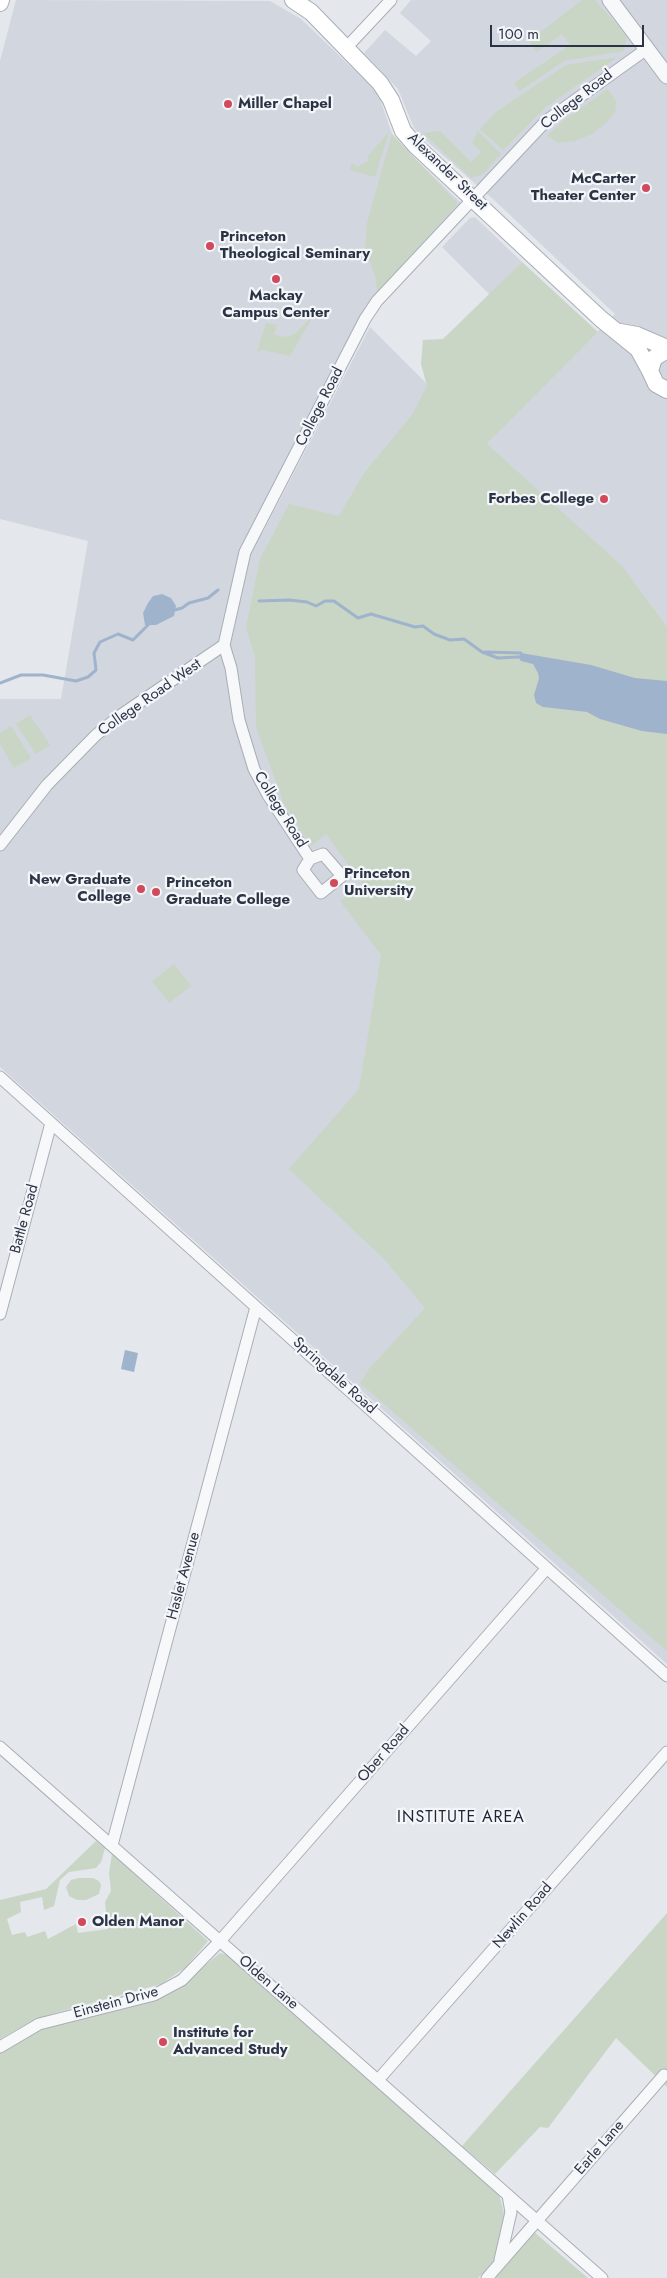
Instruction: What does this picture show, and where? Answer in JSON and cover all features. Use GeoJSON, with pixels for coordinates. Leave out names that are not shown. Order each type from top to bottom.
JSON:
{"type":"FeatureCollection","features":[{"type":"Feature","properties":{"kind":"main road","name":"Alexander Street"},"geometry":{"type":"LineString","coordinates":[[293,0],[311,12],[387,92],[403,131],[601,319],[638,349],[653,380],[666,390]]}},
{"type":"Feature","properties":{"kind":"main road","name":"Alexander Street"},"geometry":{"type":"LineString","coordinates":[[618,332],[637,335],[667,349]]}},
{"type":"Feature","properties":{"kind":"main road"},"geometry":{"type":"LineString","coordinates":[[650,371],[654,358],[667,349]]}},
{"type":"Feature","properties":{"kind":"street"},"geometry":{"type":"LineString","coordinates":[[346,48],[391,0]]}},
{"type":"Feature","properties":{"kind":"street"},"geometry":{"type":"LineString","coordinates":[[610,0],[648,48],[667,76]]}},
{"type":"Feature","properties":{"kind":"street","name":"College Road"},"geometry":{"type":"LineString","coordinates":[[310,859],[268,795],[254,769],[239,720],[231,668],[224,645],[244,552],[365,319],[393,283],[546,121],[648,48]]}},
{"type":"Feature","properties":{"kind":"street","name":"College Road West"},"geometry":{"type":"LineString","coordinates":[[0,845],[47,785],[96,735],[146,697],[224,645]]}},
{"type":"Feature","properties":{"kind":"street","name":"Springdale Road"},"geometry":{"type":"LineString","coordinates":[[0,1077],[667,1676]]}},
{"type":"Feature","properties":{"kind":"street","name":"Battle Road"},"geometry":{"type":"LineString","coordinates":[[0,1314],[51,1123]]}},
{"type":"Feature","properties":{"kind":"street","name":"Haslet Avenue"},"geometry":{"type":"LineString","coordinates":[[112,1845],[256,1307]]}},
{"type":"Feature","properties":{"kind":"street","name":"Ober Road"},"geometry":{"type":"LineString","coordinates":[[220,1941],[547,1568]]}},
{"type":"Feature","properties":{"kind":"street","name":"Olden Lane"},"geometry":{"type":"LineString","coordinates":[[0,1747],[602,2278]]}},
{"type":"Feature","properties":{"kind":"street","name":"Newlin Road"},"geometry":{"type":"LineString","coordinates":[[378,2080],[667,1752]]}},
{"type":"Feature","properties":{"kind":"street","name":"Einstein Drive"},"geometry":{"type":"LineString","coordinates":[[0,2047],[22,2033],[58,2018],[137,2000],[168,1988],[182,1980],[220,1941]]}},
{"type":"Feature","properties":{"kind":"street","name":"Earle Lane"},"geometry":{"type":"LineString","coordinates":[[536,2220],[664,2075]]}},
{"type":"Feature","properties":{"kind":"street"},"geometry":{"type":"LineString","coordinates":[[498,2266],[505,2244],[511,2212],[508,2195]]}},
{"type":"Feature","properties":{"kind":"street"},"geometry":{"type":"LineString","coordinates":[[487,2278],[536,2220]]}},
{"type":"Feature","properties":{"kind":"shaded area","name":"Princeton University"},"geometry":{"type":"Polygon","coordinates":[[[16,0],[270,1],[301,19],[370,85],[380,99],[392,134],[398,142],[461,203],[380,289],[366,308],[248,549],[263,532],[370,327],[487,444],[615,314],[493,199],[423,138],[414,128],[398,89],[364,53],[385,30],[416,56],[431,41],[400,13],[411,0],[667,0],[667,1664],[0,1067],[0,699],[61,699],[88,541],[0,519],[0,61],[16,0]]]}},
{"type":"Feature","properties":{"kind":"shaded area"},"geometry":{"type":"Polygon","coordinates":[[[475,217],[522,262],[490,295],[442,247],[470,218],[475,217]]]}},
{"type":"Feature","properties":{"kind":"green space"},"geometry":{"type":"Polygon","coordinates":[[[582,0],[595,0],[627,36],[624,51],[564,61],[520,91],[514,83],[570,45],[562,34],[537,52],[529,41],[582,0]]]}},
{"type":"Feature","properties":{"kind":"green space"},"geometry":{"type":"Polygon","coordinates":[[[616,58],[546,107],[503,150],[480,129],[497,111],[566,65],[616,58]]]}},
{"type":"Feature","properties":{"kind":"green space"},"geometry":{"type":"Polygon","coordinates":[[[608,89],[617,103],[615,112],[604,125],[592,134],[575,141],[559,143],[547,136],[563,121],[608,89]]]}},
{"type":"Feature","properties":{"kind":"green space"},"geometry":{"type":"Polygon","coordinates":[[[440,131],[471,162],[481,152],[472,143],[478,131],[501,154],[483,174],[471,178],[423,133],[440,131]]]}},
{"type":"Feature","properties":{"kind":"green space"},"geometry":{"type":"Polygon","coordinates":[[[389,132],[375,177],[350,170],[352,163],[357,167],[368,161],[368,156],[389,132]]]}},
{"type":"Feature","properties":{"kind":"green space"},"geometry":{"type":"Polygon","coordinates":[[[392,134],[458,204],[377,292],[376,279],[365,248],[367,223],[392,134]]]}},
{"type":"Feature","properties":{"kind":"green space"},"geometry":{"type":"Polygon","coordinates":[[[522,262],[598,332],[487,444],[622,566],[667,627],[667,1651],[360,1383],[369,1369],[425,1308],[385,1260],[289,1169],[359,1089],[381,955],[340,901],[363,885],[326,834],[311,846],[284,804],[256,727],[255,657],[246,627],[260,559],[289,504],[339,516],[364,473],[412,415],[427,386],[421,364],[423,340],[443,339],[522,262]]]}},
{"type":"Feature","properties":{"kind":"green space"},"geometry":{"type":"Polygon","coordinates":[[[315,313],[290,356],[263,350],[257,352],[266,323],[277,325],[274,335],[288,337],[296,333],[315,313]]]}},
{"type":"Feature","properties":{"kind":"green space"},"geometry":{"type":"Polygon","coordinates":[[[30,715],[50,745],[36,754],[16,724],[30,715]]]}},
{"type":"Feature","properties":{"kind":"green space"},"geometry":{"type":"Polygon","coordinates":[[[11,726],[31,758],[14,768],[0,744],[0,733],[11,726]]]}},
{"type":"Feature","properties":{"kind":"green space"},"geometry":{"type":"Polygon","coordinates":[[[174,964],[191,986],[169,1003],[152,981],[174,964]]]}},
{"type":"Feature","properties":{"kind":"green space"},"geometry":{"type":"Polygon","coordinates":[[[96,1841],[105,1848],[101,1862],[96,1868],[69,1872],[60,1880],[54,1906],[44,1910],[42,1897],[20,1902],[21,1912],[7,1919],[12,1935],[25,1932],[27,1937],[45,1931],[48,1939],[76,1924],[78,1933],[108,1929],[105,1902],[111,1891],[109,1873],[112,1854],[208,1941],[185,1968],[161,1984],[55,2013],[30,2022],[0,2039],[0,1900],[46,1889],[96,1841]]]}},
{"type":"Feature","properties":{"kind":"green space"},"geometry":{"type":"Polygon","coordinates":[[[93,1878],[99,1881],[101,1885],[99,1894],[86,1900],[77,1900],[69,1896],[66,1887],[71,1880],[93,1878]]]}},
{"type":"Feature","properties":{"kind":"green space"},"geometry":{"type":"Polygon","coordinates":[[[667,1913],[667,2087],[616,2038],[548,2128],[540,2127],[495,2174],[462,2146],[667,1913]]]}},
{"type":"Feature","properties":{"kind":"green space","name":"Institute for Advanced Study"},"geometry":{"type":"Polygon","coordinates":[[[220,1953],[227,1955],[499,2194],[504,2213],[500,2246],[493,2262],[478,2278],[0,2278],[0,2052],[27,2035],[48,2026],[164,1995],[176,1990],[220,1953]]]}},
{"type":"Feature","properties":{"kind":"green space"},"geometry":{"type":"Polygon","coordinates":[[[534,2232],[588,2278],[494,2278],[534,2232]]]}},
{"type":"Feature","properties":{"kind":"water"},"geometry":{"type":"Polygon","coordinates":[[[162,594],[171,598],[176,606],[174,616],[156,625],[145,625],[143,613],[148,603],[153,596],[162,594]]]}},
{"type":"Feature","properties":{"kind":"water"},"geometry":{"type":"Polygon","coordinates":[[[521,653],[591,665],[635,678],[667,681],[667,734],[642,731],[600,719],[587,712],[543,707],[536,703],[534,695],[539,678],[538,673],[533,664],[521,661],[518,657],[521,653]]]}},
{"type":"Feature","properties":{"kind":"water"},"geometry":{"type":"Polygon","coordinates":[[[125,1350],[138,1353],[134,1372],[121,1369],[125,1350]]]}},
{"type":"Feature","properties":{"kind":"waterway"},"geometry":{"type":"LineString","coordinates":[[171,611],[182,608],[189,603],[208,598],[218,590]]}},
{"type":"Feature","properties":{"kind":"waterway"},"geometry":{"type":"LineString","coordinates":[[259,601],[289,600],[307,602],[316,606],[325,601],[334,601],[358,618],[371,614],[415,627],[423,626],[434,634],[450,640],[464,639],[482,652],[498,658],[518,657]]}},
{"type":"Feature","properties":{"kind":"waterway"},"geometry":{"type":"LineString","coordinates":[[0,683],[21,675],[43,675],[76,681],[88,677],[96,670],[94,653],[100,642],[118,634],[133,640],[149,624]]}},
{"type":"Feature","properties":{"kind":"waterway"},"geometry":{"type":"LineString","coordinates":[[485,652],[521,653]]}},
{"type":"Feature","properties":{"kind":"place","name":"Miller Chapel"},"geometry":{"type":"Point","coordinates":[228,104]}},
{"type":"Feature","properties":{"kind":"place","name":"McCarter Theater Center"},"geometry":{"type":"Point","coordinates":[646,188]}},
{"type":"Feature","properties":{"kind":"place","name":"Princeton Theological Seminary"},"geometry":{"type":"Point","coordinates":[210,246]}},
{"type":"Feature","properties":{"kind":"place","name":"Mackay Campus Center"},"geometry":{"type":"Point","coordinates":[276,279]}},
{"type":"Feature","properties":{"kind":"place","name":"Forbes College"},"geometry":{"type":"Point","coordinates":[604,499]}},
{"type":"Feature","properties":{"kind":"place","name":"Princeton University"},"geometry":{"type":"Point","coordinates":[334,883]}},
{"type":"Feature","properties":{"kind":"place","name":"New Graduate College"},"geometry":{"type":"Point","coordinates":[141,889]}},
{"type":"Feature","properties":{"kind":"place","name":"Princeton Graduate College"},"geometry":{"type":"Point","coordinates":[156,892]}},
{"type":"Feature","properties":{"kind":"place","name":"Olden Manor"},"geometry":{"type":"Point","coordinates":[82,1922]}},
{"type":"Feature","properties":{"kind":"place","name":"Institute for Advanced Study"},"geometry":{"type":"Point","coordinates":[163,2042]}},
{"type":"Feature","properties":{"kind":"district","name":"INSTITUTE AREA"},"geometry":{"type":"Point","coordinates":[461,1818]}}]}
